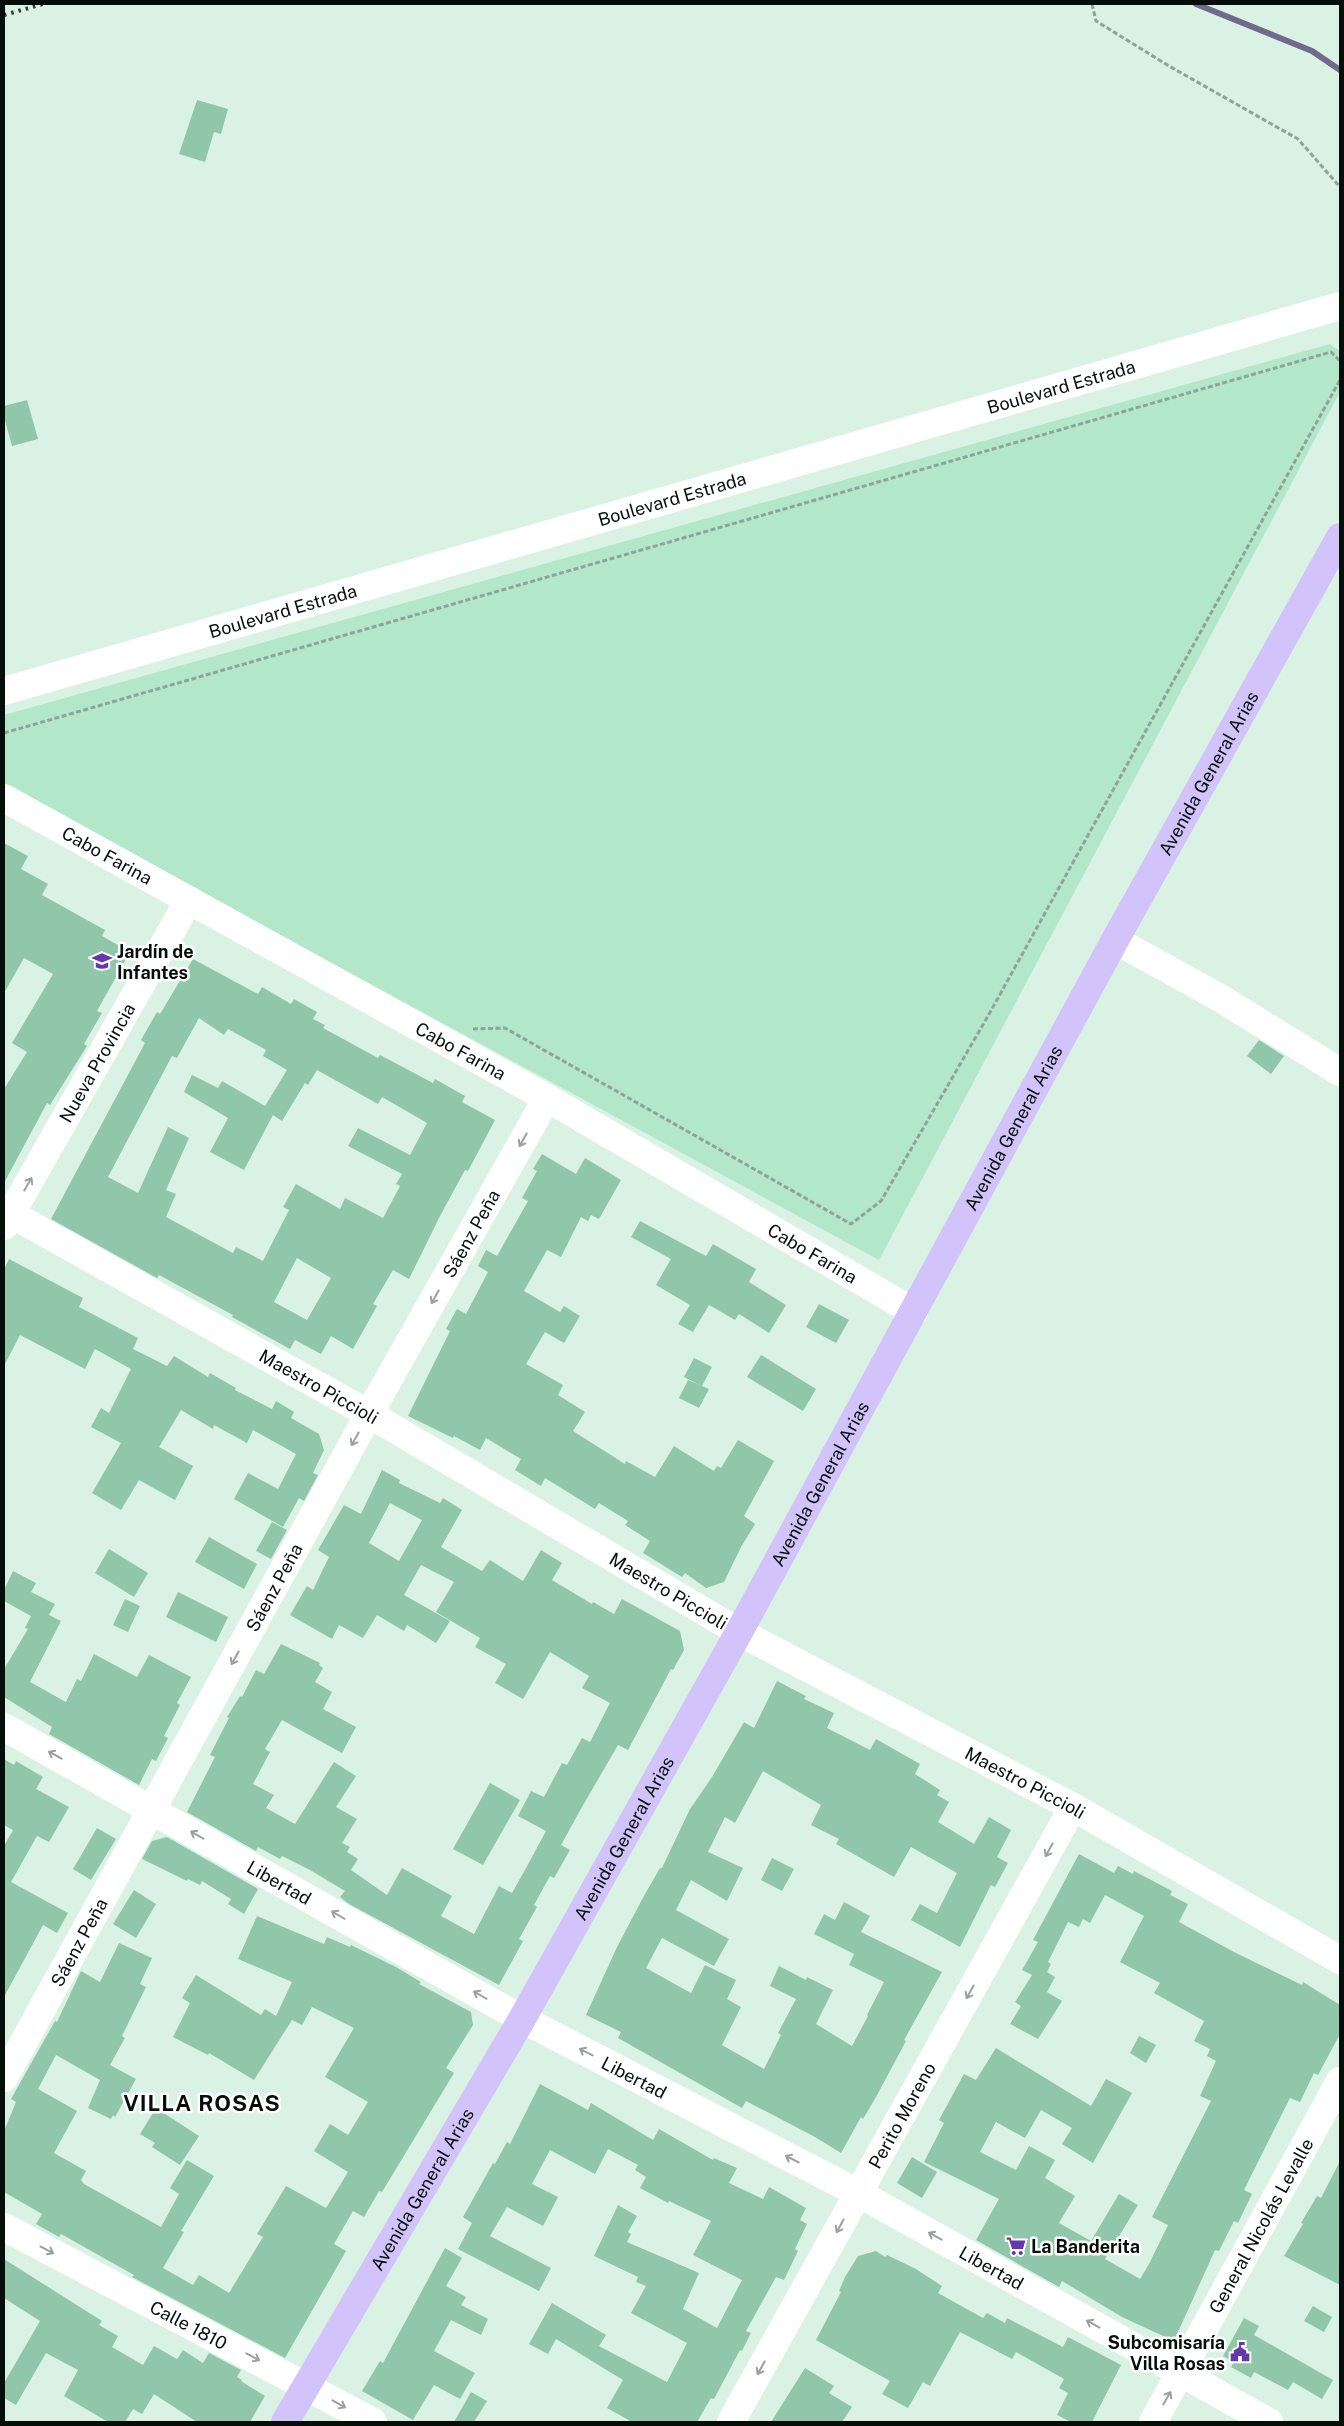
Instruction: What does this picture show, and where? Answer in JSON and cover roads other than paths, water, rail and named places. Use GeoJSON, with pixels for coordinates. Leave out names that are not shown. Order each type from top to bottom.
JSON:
{"type":"FeatureCollection","features":[{"type":"Feature","properties":{"kind":"main road","name":"Avenida General Arias"},"geometry":{"type":"LineString","coordinates":[[285,2422],[522,2019],[739,1632],[1114,940],[1340,537]]}},
{"type":"Feature","properties":{"kind":"street","name":"Boulevard Estrada"},"geometry":{"type":"LineString","coordinates":[[4,691],[1340,306]]}},
{"type":"Feature","properties":{"kind":"street","name":"Cabo Farina"},"geometry":{"type":"LineString","coordinates":[[4,798],[547,1098],[914,1312]]}},
{"type":"Feature","properties":{"kind":"street","name":"Nueva Provincia"},"geometry":{"type":"LineString","coordinates":[[6,1217],[189,900]]}},
{"type":"Feature","properties":{"kind":"street"},"geometry":{"type":"LineString","coordinates":[[1114,940],[1220,998],[1340,1072]]}},
{"type":"Feature","properties":{"kind":"street","name":"Sáenz Peña"},"geometry":{"type":"LineString","coordinates":[[4,2078],[369,1414],[547,1098]]}},
{"type":"Feature","properties":{"kind":"street","name":"Maestro Piccioli"},"geometry":{"type":"LineString","coordinates":[[6,1217],[369,1414],[739,1632],[1073,1807],[1340,1960]]}},
{"type":"Feature","properties":{"kind":"street","name":"Libertad"},"geometry":{"type":"LineString","coordinates":[[4,1727],[522,2019],[858,2193],[1269,2422]]}},
{"type":"Feature","properties":{"kind":"street","name":"Perito Moreno"},"geometry":{"type":"LineString","coordinates":[[731,2422],[1073,1807]]}},
{"type":"Feature","properties":{"kind":"street","name":"General Nicolás Levalle"},"geometry":{"type":"LineString","coordinates":[[1153,2422],[1340,2082]]}},
{"type":"Feature","properties":{"kind":"street","name":"Calle 1810"},"geometry":{"type":"LineString","coordinates":[[4,2227],[373,2422]]}},
{"type":"Feature","properties":{"kind":"waterway"},"geometry":{"type":"LineString","coordinates":[[1196,4],[1312,51],[1340,70]]}},
{"type":"Feature","properties":{"kind":"railway"},"geometry":{"type":"LineString","coordinates":[[4,15],[43,4]]}},
{"type":"Feature","properties":{"kind":"place","name":"Jardín de Infantes"},"geometry":{"type":"Point","coordinates":[102,961]}},
{"type":"Feature","properties":{"kind":"place","name":"La Banderita"},"geometry":{"type":"Point","coordinates":[1016,2246]}},
{"type":"Feature","properties":{"kind":"place","name":"Subcomisaría Villa Rosas"},"geometry":{"type":"Point","coordinates":[1240,2352]}},
{"type":"Feature","properties":{"kind":"district","name":"VILLA ROSAS"},"geometry":{"type":"Point","coordinates":[202,2103]}}]}
